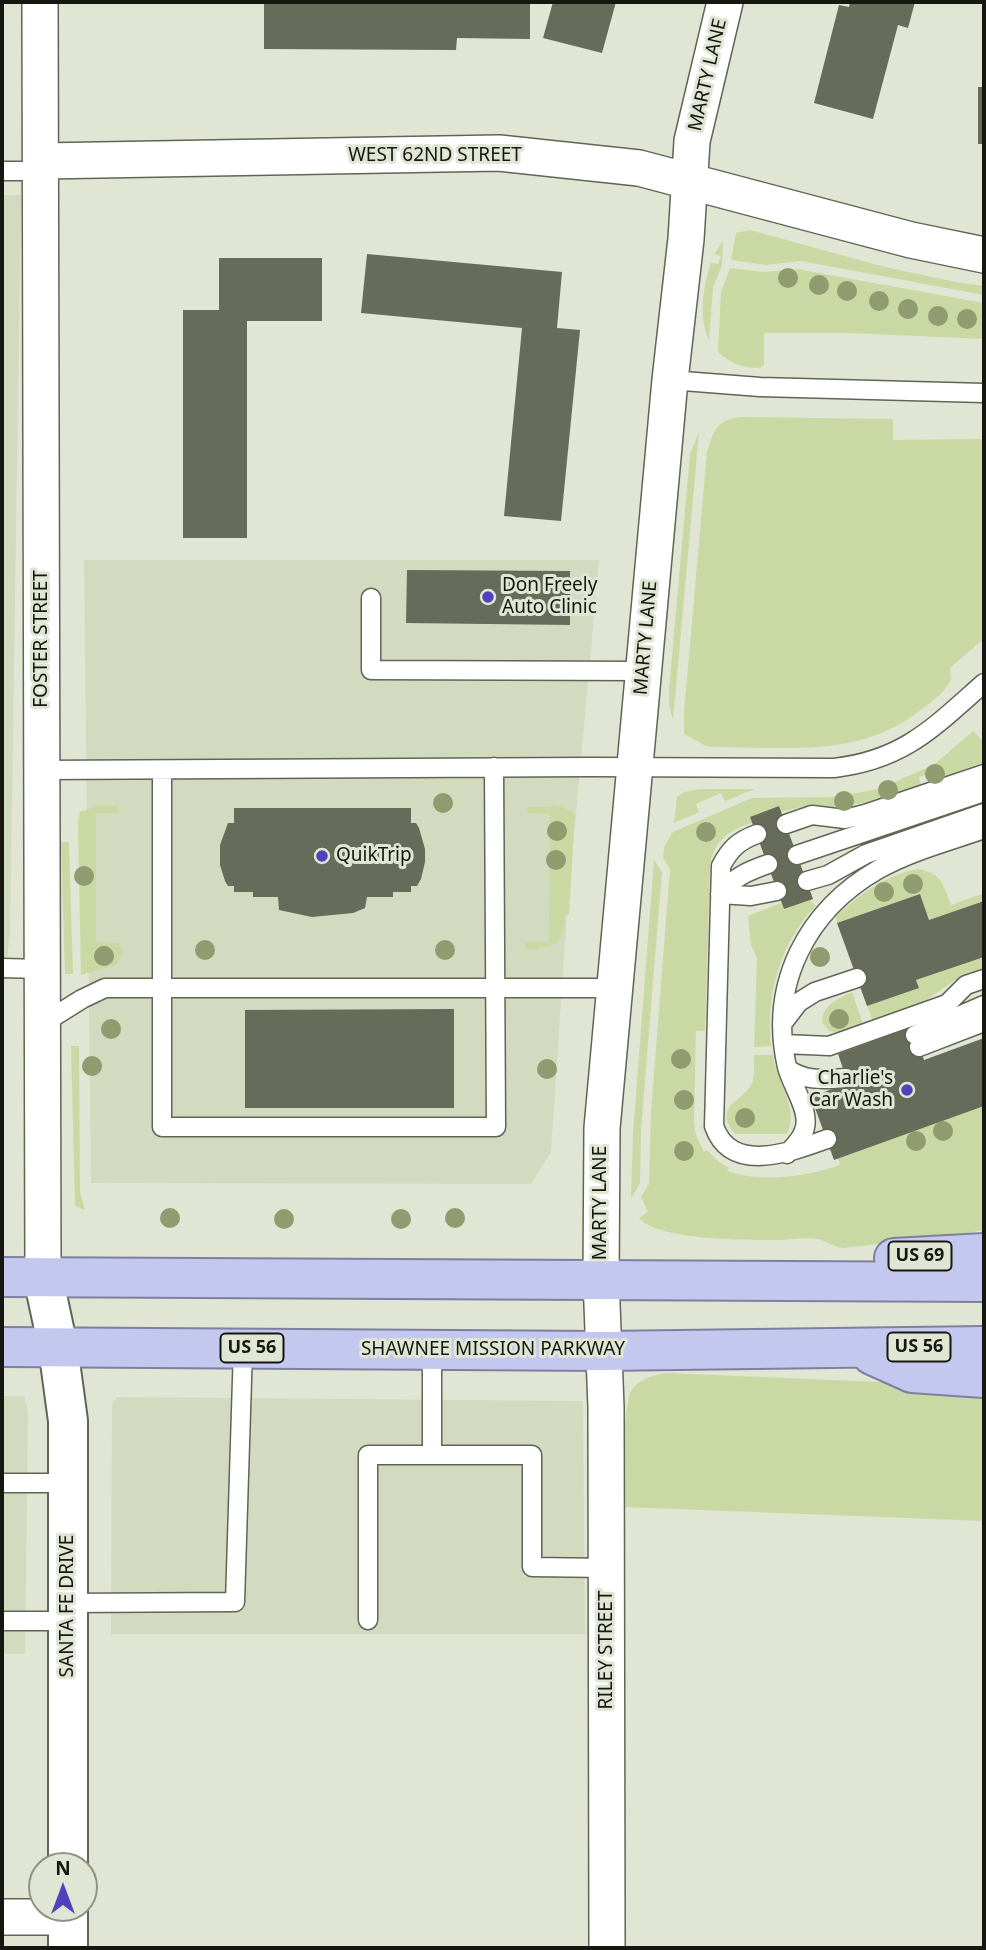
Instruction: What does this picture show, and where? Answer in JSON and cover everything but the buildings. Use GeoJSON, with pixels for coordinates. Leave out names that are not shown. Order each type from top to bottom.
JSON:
{"type":"FeatureCollection","features":[{"type":"Feature","properties":{"kind":"highway","name":"US 69"},"geometry":{"type":"LineString","coordinates":[[866,1282],[893,1258],[984,1253]]}},
{"type":"Feature","properties":{"kind":"highway"},"geometry":{"type":"LineString","coordinates":[[2,1277],[984,1282]]}},
{"type":"Feature","properties":{"kind":"highway","name":"SHAWNEE MISSION PARKWAY"},"geometry":{"type":"LineString","coordinates":[[2,1347],[602,1351],[984,1346]]}},
{"type":"Feature","properties":{"kind":"highway"},"geometry":{"type":"LineString","coordinates":[[854,1348],[912,1373],[984,1378]]}},
{"type":"Feature","properties":{"kind":"street","name":"FOSTER STREET"},"geometry":{"type":"LineString","coordinates":[[40,2],[43,1277]]}},
{"type":"Feature","properties":{"kind":"street","name":"MARTY LANE"},"geometry":{"type":"LineString","coordinates":[[602,1351],[602,1128],[609,1035],[616,988],[670,380],[686,239],[692,141],[725,2]]}},
{"type":"Feature","properties":{"kind":"street","name":"WEST 62ND STREET"},"geometry":{"type":"LineString","coordinates":[[42,161],[499,153],[604,163],[639,168],[911,240],[984,255]]}},
{"type":"Feature","properties":{"kind":"street","name":"SANTA FE DRIVE"},"geometry":{"type":"LineString","coordinates":[[43,1277],[58,1347],[68,1421],[68,1852]]}},
{"type":"Feature","properties":{"kind":"street","name":"RILEY STREET"},"geometry":{"type":"LineString","coordinates":[[602,1351],[606,1407],[607,1948]]}},
{"type":"Feature","properties":{"kind":"street"},"geometry":{"type":"LineString","coordinates":[[2,1917],[68,1925]]}},
{"type":"Feature","properties":{"kind":"lane"},"geometry":{"type":"LineString","coordinates":[[2,171],[27,171],[42,161]]}},
{"type":"Feature","properties":{"kind":"lane"},"geometry":{"type":"LineString","coordinates":[[670,380],[760,387],[984,393]]}},
{"type":"Feature","properties":{"kind":"lane"},"geometry":{"type":"LineString","coordinates":[[371,598],[371,670],[643,671]]}},
{"type":"Feature","properties":{"kind":"lane"},"geometry":{"type":"LineString","coordinates":[[42,770],[834,768],[855,766],[904,749],[922,737],[984,683]]}},
{"type":"Feature","properties":{"kind":"lane"},"geometry":{"type":"LineString","coordinates":[[162,770],[162,1127],[496,1127],[494,767]]}},
{"type":"Feature","properties":{"kind":"lane"},"geometry":{"type":"LineString","coordinates":[[786,824],[812,815],[845,818],[865,814],[984,774]]}},
{"type":"Feature","properties":{"kind":"lane"},"geometry":{"type":"LineString","coordinates":[[797,855],[984,792]]}},
{"type":"Feature","properties":{"kind":"lane"},"geometry":{"type":"LineString","coordinates":[[807,881],[828,875],[866,854],[984,813]]}},
{"type":"Feature","properties":{"kind":"lane"},"geometry":{"type":"LineString","coordinates":[[787,1154],[800,1139],[806,1125],[805,1114],[786,1057],[782,1024],[786,992],[802,943],[850,887],[881,868],[945,842],[984,830]]}},
{"type":"Feature","properties":{"kind":"lane"},"geometry":{"type":"LineString","coordinates":[[757,834],[742,839],[730,850],[721,866],[714,1126],[719,1140],[729,1149],[742,1154],[787,1154],[827,1139]]}},
{"type":"Feature","properties":{"kind":"lane"},"geometry":{"type":"LineString","coordinates":[[720,894],[731,881],[745,872],[768,864]]}},
{"type":"Feature","properties":{"kind":"lane"},"geometry":{"type":"LineString","coordinates":[[720,894],[751,896],[777,891]]}},
{"type":"Feature","properties":{"kind":"lane"},"geometry":{"type":"LineString","coordinates":[[2,968],[42,969]]}},
{"type":"Feature","properties":{"kind":"lane"},"geometry":{"type":"LineString","coordinates":[[782,1024],[800,1002],[815,992],[857,978]]}},
{"type":"Feature","properties":{"kind":"lane"},"geometry":{"type":"LineString","coordinates":[[786,1057],[830,1046],[947,1004],[966,985],[984,979]]}},
{"type":"Feature","properties":{"kind":"lane"},"geometry":{"type":"LineString","coordinates":[[42,1024],[105,988],[616,988]]}},
{"type":"Feature","properties":{"kind":"lane"},"geometry":{"type":"LineString","coordinates":[[984,1005],[917,1041],[984,1022]]}},
{"type":"Feature","properties":{"kind":"lane"},"geometry":{"type":"LineString","coordinates":[[786,1057],[799,1077],[810,1079],[844,1073]]}},
{"type":"Feature","properties":{"kind":"lane"},"geometry":{"type":"LineString","coordinates":[[2,1621],[68,1612],[235,1602],[243,1348]]}},
{"type":"Feature","properties":{"kind":"lane"},"geometry":{"type":"LineString","coordinates":[[432,1349],[432,1454]]}},
{"type":"Feature","properties":{"kind":"lane"},"geometry":{"type":"LineString","coordinates":[[368,1620],[368,1455],[532,1455],[533,1567],[607,1568]]}},
{"type":"Feature","properties":{"kind":"lane"},"geometry":{"type":"LineString","coordinates":[[2,1483],[68,1483]]}},
{"type":"Feature","properties":{"kind":"shaded area"},"geometry":{"type":"Polygon","coordinates":[[[2,195],[21,195],[10,933],[2,1004],[2,195]]]}},
{"type":"Feature","properties":{"kind":"shaded area"},"geometry":{"type":"Polygon","coordinates":[[[84,560],[599,560],[567,912],[551,1152],[531,1184],[91,1183],[84,560]]]}},
{"type":"Feature","properties":{"kind":"shaded area"},"geometry":{"type":"Polygon","coordinates":[[[2,1396],[24,1396],[28,1412],[25,1654],[2,1654],[2,1396]]]}},
{"type":"Feature","properties":{"kind":"shaded area"},"geometry":{"type":"Polygon","coordinates":[[[117,1397],[583,1401],[585,1634],[111,1634],[112,1404],[117,1397]]]}},
{"type":"Feature","properties":{"kind":"green space"},"geometry":{"type":"Polygon","coordinates":[[[750,230],[885,267],[984,286],[984,295],[801,261],[766,265],[731,260],[736,233],[750,230]]]}},
{"type":"Feature","properties":{"kind":"green space"},"geometry":{"type":"Polygon","coordinates":[[[723,241],[722,265],[713,288],[709,340],[704,322],[704,291],[711,263],[718,264],[721,256],[714,254],[723,241]]]}},
{"type":"Feature","properties":{"kind":"green space"},"geometry":{"type":"Polygon","coordinates":[[[730,268],[763,272],[797,269],[984,303],[984,339],[850,333],[764,333],[764,365],[760,368],[743,366],[718,352],[721,292],[730,268]]]}},
{"type":"Feature","properties":{"kind":"green space"},"geometry":{"type":"Polygon","coordinates":[[[743,417],[893,419],[893,440],[980,439],[984,443],[984,643],[981,641],[950,668],[951,679],[938,696],[897,725],[873,736],[848,743],[797,748],[706,746],[684,734],[707,452],[722,423],[743,417]]]}},
{"type":"Feature","properties":{"kind":"green space"},"geometry":{"type":"Polygon","coordinates":[[[699,432],[673,720],[669,706],[669,690],[690,454],[699,432]]]}},
{"type":"Feature","properties":{"kind":"green space"},"geometry":{"type":"Polygon","coordinates":[[[973,731],[984,742],[984,762],[929,782],[926,775],[919,777],[921,785],[863,803],[834,807],[810,805],[781,812],[779,806],[751,817],[752,823],[736,829],[719,843],[710,866],[705,1031],[696,1031],[694,1123],[704,1152],[707,1150],[729,1168],[727,1171],[769,1178],[813,1173],[840,1165],[838,1158],[984,1106],[984,1230],[843,1248],[814,1238],[705,1238],[650,1226],[639,1218],[648,1212],[641,1197],[649,1184],[651,1112],[670,869],[663,858],[664,847],[673,832],[752,798],[832,797],[879,789],[935,764],[973,731]]]}},
{"type":"Feature","properties":{"kind":"green space"},"geometry":{"type":"Polygon","coordinates":[[[699,789],[755,789],[725,801],[721,793],[696,804],[699,812],[674,823],[677,797],[684,792],[699,789]]]}},
{"type":"Feature","properties":{"kind":"green space"},"geometry":{"type":"Polygon","coordinates":[[[100,805],[118,806],[119,813],[96,813],[96,942],[119,943],[121,955],[115,965],[81,975],[78,825],[80,812],[100,805]]]}},
{"type":"Feature","properties":{"kind":"green space"},"geometry":{"type":"Polygon","coordinates":[[[551,805],[575,813],[569,914],[565,915],[562,934],[557,942],[539,947],[539,950],[526,950],[525,942],[549,942],[550,814],[527,813],[527,807],[551,805]]]}},
{"type":"Feature","properties":{"kind":"green space"},"geometry":{"type":"Polygon","coordinates":[[[61,842],[69,842],[73,974],[65,974],[61,842]]]}},
{"type":"Feature","properties":{"kind":"green space"},"geometry":{"type":"Polygon","coordinates":[[[654,860],[662,872],[641,1130],[640,1183],[631,1199],[633,1133],[654,860]]]}},
{"type":"Feature","properties":{"kind":"green space"},"geometry":{"type":"Polygon","coordinates":[[[919,869],[938,877],[951,905],[984,893],[984,901],[929,920],[920,894],[837,923],[836,916],[874,886],[919,869]]]}},
{"type":"Feature","properties":{"kind":"green space"},"geometry":{"type":"Polygon","coordinates":[[[810,900],[816,906],[793,936],[778,971],[770,1009],[771,1046],[754,1047],[757,958],[751,945],[748,916],[781,903],[784,909],[810,900]]]}},
{"type":"Feature","properties":{"kind":"green space"},"geometry":{"type":"Polygon","coordinates":[[[984,957],[984,970],[955,980],[921,1004],[873,1021],[867,1006],[919,988],[916,980],[984,957]]]}},
{"type":"Feature","properties":{"kind":"green space"},"geometry":{"type":"Polygon","coordinates":[[[852,992],[863,1024],[841,1033],[829,1031],[822,1022],[825,1011],[832,1003],[852,992]]]}},
{"type":"Feature","properties":{"kind":"green space"},"geometry":{"type":"Polygon","coordinates":[[[71,1046],[79,1046],[80,1192],[85,1210],[75,1206],[71,1046]]]}},
{"type":"Feature","properties":{"kind":"green space"},"geometry":{"type":"Polygon","coordinates":[[[754,1055],[773,1055],[791,1115],[787,1134],[735,1134],[729,1124],[728,1110],[752,1083],[754,1055]]]}},
{"type":"Feature","properties":{"kind":"green space"},"geometry":{"type":"Polygon","coordinates":[[[667,1373],[902,1383],[984,1394],[984,1521],[625,1507],[625,1426],[629,1396],[640,1382],[667,1373]]]}},
{"type":"Feature","properties":{"kind":"place","name":"Don Freely Auto Clinic"},"geometry":{"type":"Point","coordinates":[488,597]}},
{"type":"Feature","properties":{"kind":"place","name":"QuikTrip"},"geometry":{"type":"Point","coordinates":[322,856]}},
{"type":"Feature","properties":{"kind":"place","name":"Charlie's Car Wash"},"geometry":{"type":"Point","coordinates":[907,1090]}}]}
